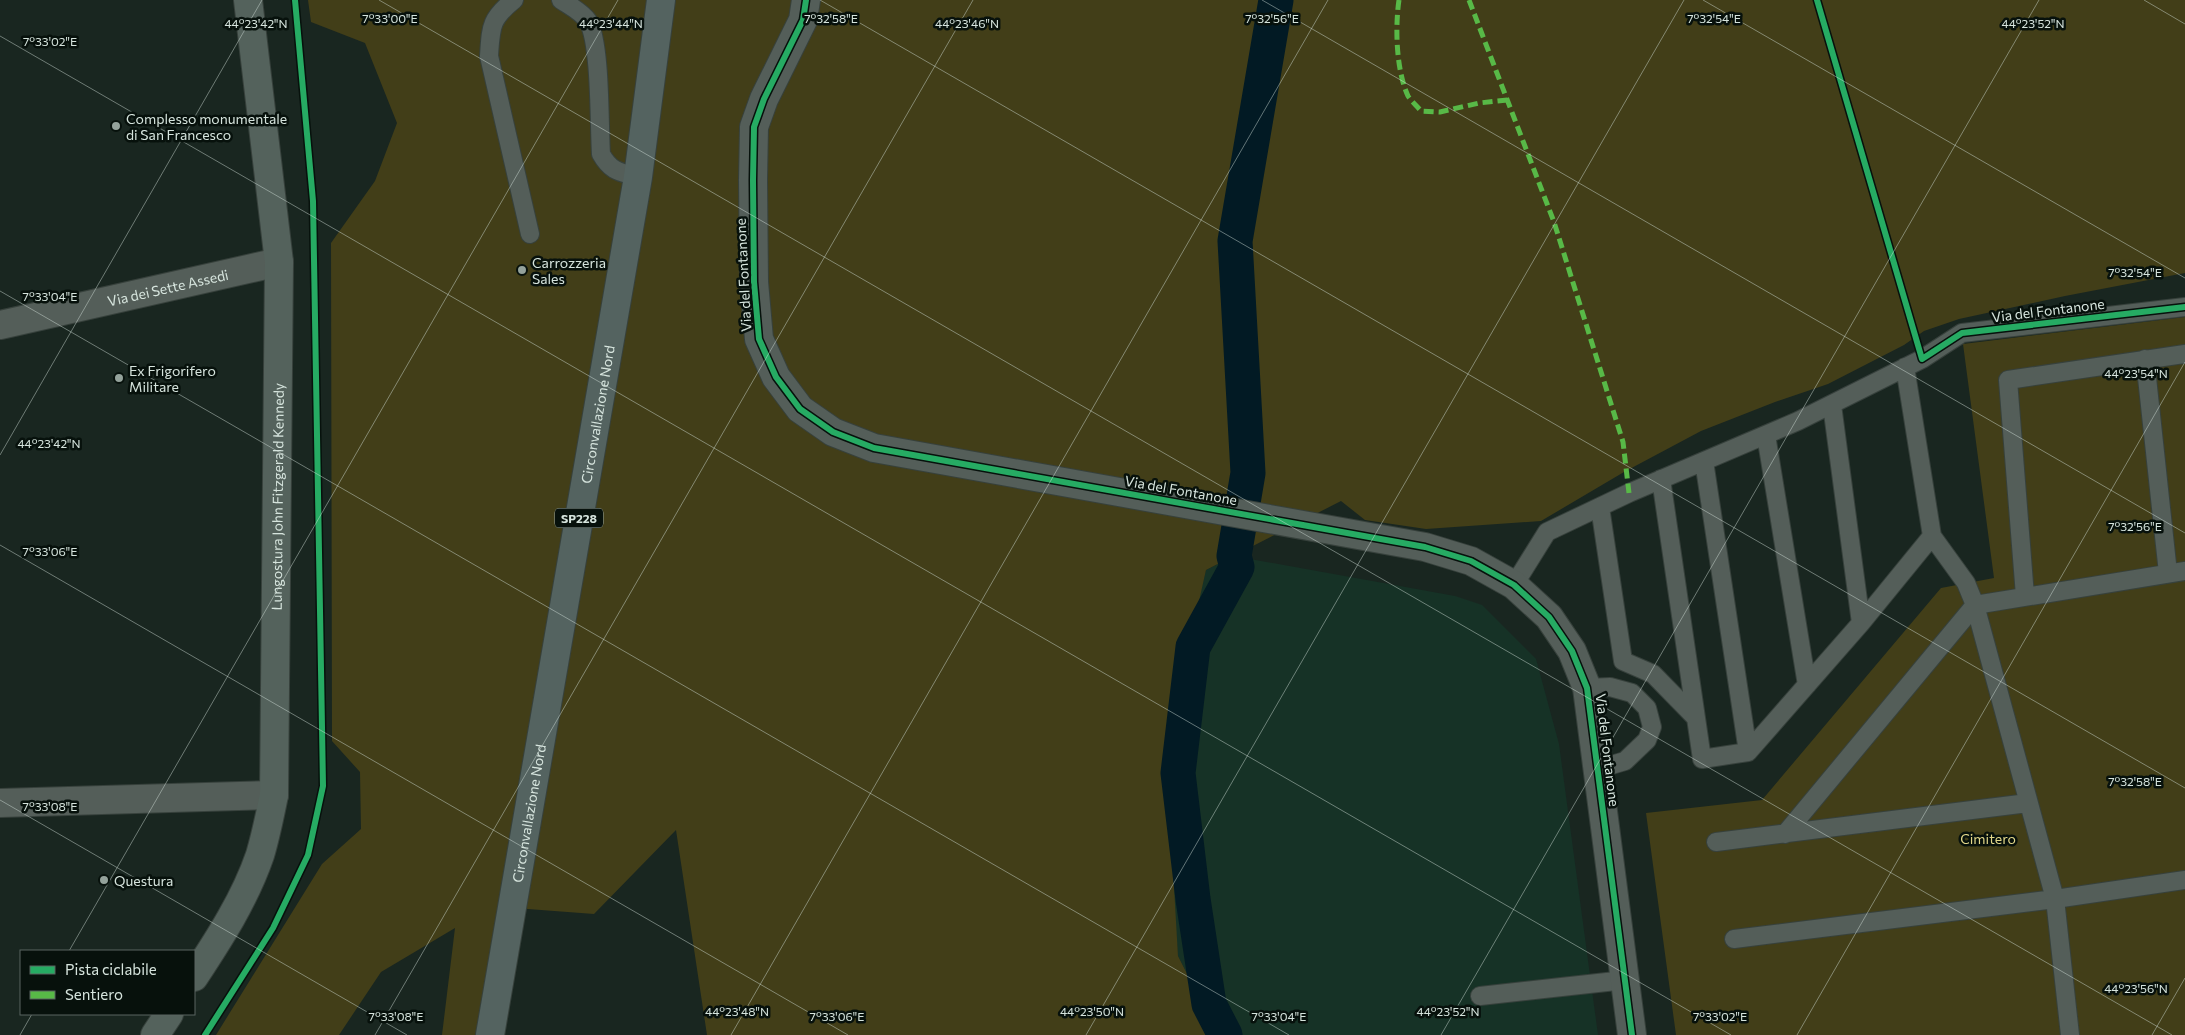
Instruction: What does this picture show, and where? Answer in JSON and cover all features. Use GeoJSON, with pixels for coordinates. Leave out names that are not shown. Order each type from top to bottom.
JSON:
{"type":"FeatureCollection","features":[{"type":"Feature","properties":{"kind":"main road","name":"Lungostura John Fitzgerald Kennedy"},"geometry":{"type":"LineString","coordinates":[[195,976],[215,946],[241,899],[259,856],[274,795],[279,262],[248,0]]}},
{"type":"Feature","properties":{"kind":"main road","name":"Circonvallazione Nord"},"geometry":{"type":"LineString","coordinates":[[490,1035],[638,177],[661,0]]}},
{"type":"Feature","properties":{"kind":"main road"},"geometry":{"type":"LineString","coordinates":[[155,1035],[169,1015]]}},
{"type":"Feature","properties":{"kind":"street","name":"Via del Fontanone"},"geometry":{"type":"LineString","coordinates":[[806,0],[803,20],[764,99],[754,127],[752,180],[754,282],[759,338],[776,377],[800,409],[833,432],[874,448],[1424,547],[1471,561],[1514,585],[1549,617],[1572,651],[1587,688],[1632,1035]]}},
{"type":"Feature","properties":{"kind":"street","name":"Via dei Sette Assedi"},"geometry":{"type":"LineString","coordinates":[[0,325],[279,262]]}},
{"type":"Feature","properties":{"kind":"street"},"geometry":{"type":"LineString","coordinates":[[0,803],[274,795]]}},
{"type":"Feature","properties":{"kind":"lane"},"geometry":{"type":"LineString","coordinates":[[514,0],[501,10],[491,28],[489,56],[530,234]]}},
{"type":"Feature","properties":{"kind":"lane"},"geometry":{"type":"LineString","coordinates":[[561,0],[575,8],[587,20],[595,39],[600,154],[607,166],[617,172],[638,177]]}},
{"type":"Feature","properties":{"kind":"lane","name":"Via del Fontanone"},"geometry":{"type":"LineString","coordinates":[[1514,585],[1547,532],[1661,479],[1832,405],[1904,367],[1962,333],[2185,307]]}},
{"type":"Feature","properties":{"kind":"lane"},"geometry":{"type":"LineString","coordinates":[[2025,596],[2008,380],[2185,354]]}},
{"type":"Feature","properties":{"kind":"lane"},"geometry":{"type":"LineString","coordinates":[[1785,834],[1975,605],[2176,572],[2145,359]]}},
{"type":"Feature","properties":{"kind":"lane"},"geometry":{"type":"LineString","coordinates":[[1904,367],[1932,536],[1966,582],[1975,605],[2055,899],[2070,1035]]}},
{"type":"Feature","properties":{"kind":"lane"},"geometry":{"type":"LineString","coordinates":[[1832,405],[1861,623]]}},
{"type":"Feature","properties":{"kind":"lane"},"geometry":{"type":"LineString","coordinates":[[1766,435],[1807,685]]}},
{"type":"Feature","properties":{"kind":"lane"},"geometry":{"type":"LineString","coordinates":[[1704,461],[1748,752]]}},
{"type":"Feature","properties":{"kind":"lane"},"geometry":{"type":"LineString","coordinates":[[1661,479],[1702,760],[1748,752],[1861,623],[1932,536]]}},
{"type":"Feature","properties":{"kind":"lane"},"geometry":{"type":"LineString","coordinates":[[1600,507],[1622,661],[1653,674],[1696,718]]}},
{"type":"Feature","properties":{"kind":"lane"},"geometry":{"type":"LineString","coordinates":[[1587,688],[1610,688],[1632,693],[1647,708],[1652,727],[1647,740],[1625,760],[1598,769]]}},
{"type":"Feature","properties":{"kind":"lane"},"geometry":{"type":"LineString","coordinates":[[1716,842],[2028,803]]}},
{"type":"Feature","properties":{"kind":"lane"},"geometry":{"type":"LineString","coordinates":[[1734,938],[2055,899],[2185,880]]}},
{"type":"Feature","properties":{"kind":"lane"},"geometry":{"type":"LineString","coordinates":[[1480,996],[1625,980]]}},
{"type":"Feature","properties":{"kind":"shaded area"},"geometry":{"type":"Polygon","coordinates":[[[1234,556],[1455,596],[1482,605],[1536,659],[1559,744],[1598,1035],[1218,1035],[1178,956],[1160,748],[1206,570],[1234,556]]]}},
{"type":"Feature","properties":{"kind":"green space"},"geometry":{"type":"Polygon","coordinates":[[[308,0],[2185,0],[2185,273],[1959,319],[1924,331],[1904,345],[1828,384],[1775,402],[1701,431],[1624,472],[1541,521],[1426,529],[1365,520],[1341,501],[1206,570],[1166,748],[1178,956],[1218,1035],[707,1035],[676,830],[594,914],[503,907],[484,1035],[442,1035],[455,928],[381,972],[339,1035],[216,1035],[322,864],[361,829],[360,772],[332,741],[331,243],[375,181],[397,123],[365,43],[311,22],[308,0]]]}},
{"type":"Feature","properties":{"kind":"green space","name":"Cimitero"},"geometry":{"type":"Polygon","coordinates":[[[2185,317],[2185,1035],[1676,1035],[1646,813],[1762,800],[1941,588],[1994,578],[1963,344],[2185,317]]]}},
{"type":"Feature","properties":{"kind":"waterway"},"geometry":{"type":"LineString","coordinates":[[1225,1035],[1209,1004],[1193,899],[1178,773],[1193,647],[1237,567],[1234,556],[1248,473],[1235,241],[1276,0]]}},
{"type":"Feature","properties":{"kind":"marked path"},"geometry":{"type":"LineString","coordinates":[[1399,0],[1397,35],[1401,74],[1408,96],[1421,111],[1440,112],[1479,103],[1508,100]]}},
{"type":"Feature","properties":{"kind":"marked path"},"geometry":{"type":"LineString","coordinates":[[1469,0],[1554,222],[1623,442],[1629,493]]}},
{"type":"Feature","properties":{"kind":"cycle path"},"geometry":{"type":"LineString","coordinates":[[205,1035],[273,928],[308,855],[323,786],[313,201],[295,0]]}},
{"type":"Feature","properties":{"kind":"cycle path"},"geometry":{"type":"LineString","coordinates":[[806,0],[803,20],[764,99],[754,127],[753,180],[754,282],[759,339],[776,377],[800,409],[833,432],[874,448],[1425,547],[1471,561],[1514,585],[1549,617],[1572,651],[1587,688],[1632,1035]]}},
{"type":"Feature","properties":{"kind":"cycle path"},"geometry":{"type":"LineString","coordinates":[[1817,0],[1922,359],[1962,333],[2185,307]]}},
{"type":"Feature","properties":{"kind":"place","name":"Complesso monumentale di San Francesco"},"geometry":{"type":"Point","coordinates":[116,126]}},
{"type":"Feature","properties":{"kind":"place","name":"Carrozzeria Sales"},"geometry":{"type":"Point","coordinates":[522,270]}},
{"type":"Feature","properties":{"kind":"place","name":"Ex Frigorifero Militare"},"geometry":{"type":"Point","coordinates":[119,378]}},
{"type":"Feature","properties":{"kind":"place","name":"Questura"},"geometry":{"type":"Point","coordinates":[104,880]}}]}
